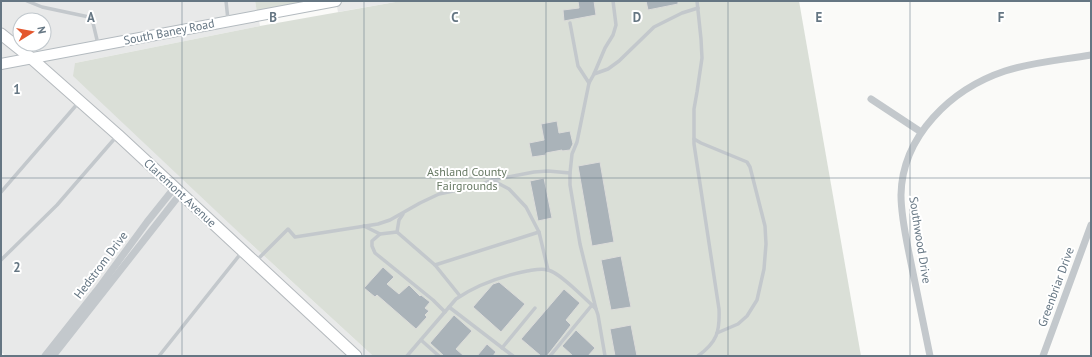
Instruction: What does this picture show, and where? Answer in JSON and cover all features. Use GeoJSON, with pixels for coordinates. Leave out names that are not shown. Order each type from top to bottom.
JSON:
{"type":"FeatureCollection","features":[{"type":"Feature","properties":{"kind":"main road","name":"Claremont Avenue"},"geometry":{"type":"LineString","coordinates":[[1,34],[31,58],[118,135],[356,356]]}},
{"type":"Feature","properties":{"kind":"street","name":"South Baney Road"},"geometry":{"type":"LineString","coordinates":[[1,64],[336,1]]}},
{"type":"Feature","properties":{"kind":"street","name":"Southwood Drive"},"geometry":{"type":"LineString","coordinates":[[930,356],[906,233],[901,197],[903,176],[908,158],[921,132],[931,119],[948,103],[977,83],[992,76],[1024,66],[1091,55]]}},
{"type":"Feature","properties":{"kind":"street"},"geometry":{"type":"LineString","coordinates":[[871,99],[921,132]]}},
{"type":"Feature","properties":{"kind":"street","name":"Hedstrom Drive"},"geometry":{"type":"LineString","coordinates":[[45,356],[98,289],[147,222],[178,190]]}},
{"type":"Feature","properties":{"kind":"street","name":"Hedstrom Drive"},"geometry":{"type":"LineString","coordinates":[[53,356],[178,190]]}},
{"type":"Feature","properties":{"kind":"street","name":"Greenbriar Drive"},"geometry":{"type":"LineString","coordinates":[[1043,356],[1091,225]]}},
{"type":"Feature","properties":{"kind":"lane"},"geometry":{"type":"LineString","coordinates":[[27,1],[89,17],[95,28],[99,45]]}},
{"type":"Feature","properties":{"kind":"lane"},"geometry":{"type":"LineString","coordinates":[[226,1],[228,21]]}},
{"type":"Feature","properties":{"kind":"lane"},"geometry":{"type":"LineString","coordinates":[[605,356],[598,315],[580,244],[571,196],[570,173],[572,154],[577,142],[589,83],[605,48],[613,35],[616,25],[613,1]]}},
{"type":"Feature","properties":{"kind":"lane"},"geometry":{"type":"LineString","coordinates":[[697,1],[702,58],[698,92],[694,109],[694,139],[720,309],[720,324],[718,333],[707,349],[698,356]]}},
{"type":"Feature","properties":{"kind":"lane"},"geometry":{"type":"LineString","coordinates":[[594,74],[608,69],[619,61],[654,27],[682,13],[698,8]]}},
{"type":"Feature","properties":{"kind":"lane"},"geometry":{"type":"LineString","coordinates":[[570,23],[578,66],[589,83]]}},
{"type":"Feature","properties":{"kind":"lane"},"geometry":{"type":"LineString","coordinates":[[1,192],[79,101]]}},
{"type":"Feature","properties":{"kind":"lane"},"geometry":{"type":"LineString","coordinates":[[1,260],[57,205],[118,135]]}},
{"type":"Feature","properties":{"kind":"lane"},"geometry":{"type":"LineString","coordinates":[[694,139],[746,162],[750,167],[766,226],[764,269],[757,300],[747,316],[738,324],[718,333]]}},
{"type":"Feature","properties":{"kind":"lane"},"geometry":{"type":"LineString","coordinates":[[255,262],[288,229],[295,237],[378,224],[390,220],[439,194],[477,186],[492,180],[534,172],[548,171],[570,173]]}},
{"type":"Feature","properties":{"kind":"lane"},"geometry":{"type":"LineString","coordinates":[[492,180],[509,189],[526,207],[539,232],[548,270]]}},
{"type":"Feature","properties":{"kind":"lane"},"geometry":{"type":"LineString","coordinates":[[398,232],[399,220],[404,213]]}},
{"type":"Feature","properties":{"kind":"lane"},"geometry":{"type":"LineString","coordinates":[[363,226],[380,234]]}},
{"type":"Feature","properties":{"kind":"lane"},"geometry":{"type":"LineString","coordinates":[[445,312],[433,300],[375,253],[372,246],[372,240],[380,234],[398,232],[435,265],[460,296]]}},
{"type":"Feature","properties":{"kind":"lane"},"geometry":{"type":"LineString","coordinates":[[435,265],[539,232]]}},
{"type":"Feature","properties":{"kind":"lane"},"geometry":{"type":"LineString","coordinates":[[159,356],[243,251]]}},
{"type":"Feature","properties":{"kind":"lane"},"geometry":{"type":"LineString","coordinates":[[407,356],[460,296],[477,286],[501,277],[536,269],[548,270],[556,273],[596,309]]}},
{"type":"Feature","properties":{"kind":"lane"},"geometry":{"type":"LineString","coordinates":[[550,356],[592,305]]}},
{"type":"Feature","properties":{"kind":"lane"},"geometry":{"type":"LineString","coordinates":[[449,307],[513,356]]}},
{"type":"Feature","properties":{"kind":"lane"},"geometry":{"type":"LineString","coordinates":[[502,348],[534,308]]}},
{"type":"Feature","properties":{"kind":"lane"},"geometry":{"type":"LineString","coordinates":[[421,340],[439,356]]}},
{"type":"Feature","properties":{"kind":"shaded area"},"geometry":{"type":"Polygon","coordinates":[[[1,1],[255,1],[260,26],[75,63],[250,243],[373,356],[6,356],[1,352],[1,1]]]}},
{"type":"Feature","properties":{"kind":"shaded area"},"geometry":{"type":"Polygon","coordinates":[[[336,1],[401,1],[338,12],[336,1]]]}},
{"type":"Feature","properties":{"kind":"green space"},"geometry":{"type":"Polygon","coordinates":[[[255,1],[316,1],[257,12],[255,1]]]}},
{"type":"Feature","properties":{"kind":"green space","name":"Ashland County Fairgrounds"},"geometry":{"type":"Polygon","coordinates":[[[401,1],[799,1],[861,356],[373,356],[250,243],[73,76],[75,63],[260,26],[401,1]]]}},
{"type":"Feature","properties":{"kind":"building"},"geometry":{"type":"Polygon","coordinates":[[[578,1],[594,1],[596,15],[564,21],[563,10],[579,8],[578,1]]]}},
{"type":"Feature","properties":{"kind":"building"},"geometry":{"type":"Polygon","coordinates":[[[646,1],[678,1],[678,4],[648,10],[646,1]]]}},
{"type":"Feature","properties":{"kind":"building"},"geometry":{"type":"Polygon","coordinates":[[[557,121],[559,133],[570,131],[573,144],[570,150],[562,150],[546,153],[546,155],[532,157],[529,143],[544,140],[541,124],[557,121]]]}},
{"type":"Feature","properties":{"kind":"building"},"geometry":{"type":"Polygon","coordinates":[[[600,162],[614,242],[592,246],[578,166],[600,162]]]}},
{"type":"Feature","properties":{"kind":"building"},"geometry":{"type":"Polygon","coordinates":[[[544,178],[552,218],[538,221],[530,181],[544,178]]]}},
{"type":"Feature","properties":{"kind":"building"},"geometry":{"type":"Polygon","coordinates":[[[621,256],[631,307],[611,310],[601,260],[621,256]]]}},
{"type":"Feature","properties":{"kind":"building"},"geometry":{"type":"Polygon","coordinates":[[[383,267],[394,277],[387,284],[399,294],[409,285],[420,296],[421,295],[430,302],[425,308],[429,311],[425,315],[427,317],[416,329],[377,295],[375,297],[364,288],[383,267]]]}},
{"type":"Feature","properties":{"kind":"building"},"geometry":{"type":"Polygon","coordinates":[[[499,282],[525,304],[501,332],[473,307],[493,284],[499,282]]]}},
{"type":"Feature","properties":{"kind":"building"},"geometry":{"type":"Polygon","coordinates":[[[564,289],[580,303],[566,320],[571,325],[547,356],[541,356],[521,339],[564,289]]]}},
{"type":"Feature","properties":{"kind":"building"},"geometry":{"type":"Polygon","coordinates":[[[454,315],[472,331],[456,349],[464,356],[444,356],[430,343],[454,315]]]}},
{"type":"Feature","properties":{"kind":"building"},"geometry":{"type":"Polygon","coordinates":[[[631,325],[637,356],[615,356],[610,329],[631,325]]]}},
{"type":"Feature","properties":{"kind":"building"},"geometry":{"type":"Polygon","coordinates":[[[576,330],[595,348],[588,356],[573,356],[562,346],[576,330]]]}},
{"type":"Feature","properties":{"kind":"building"},"geometry":{"type":"Polygon","coordinates":[[[487,344],[496,352],[493,356],[477,356],[487,344]]]}}]}
